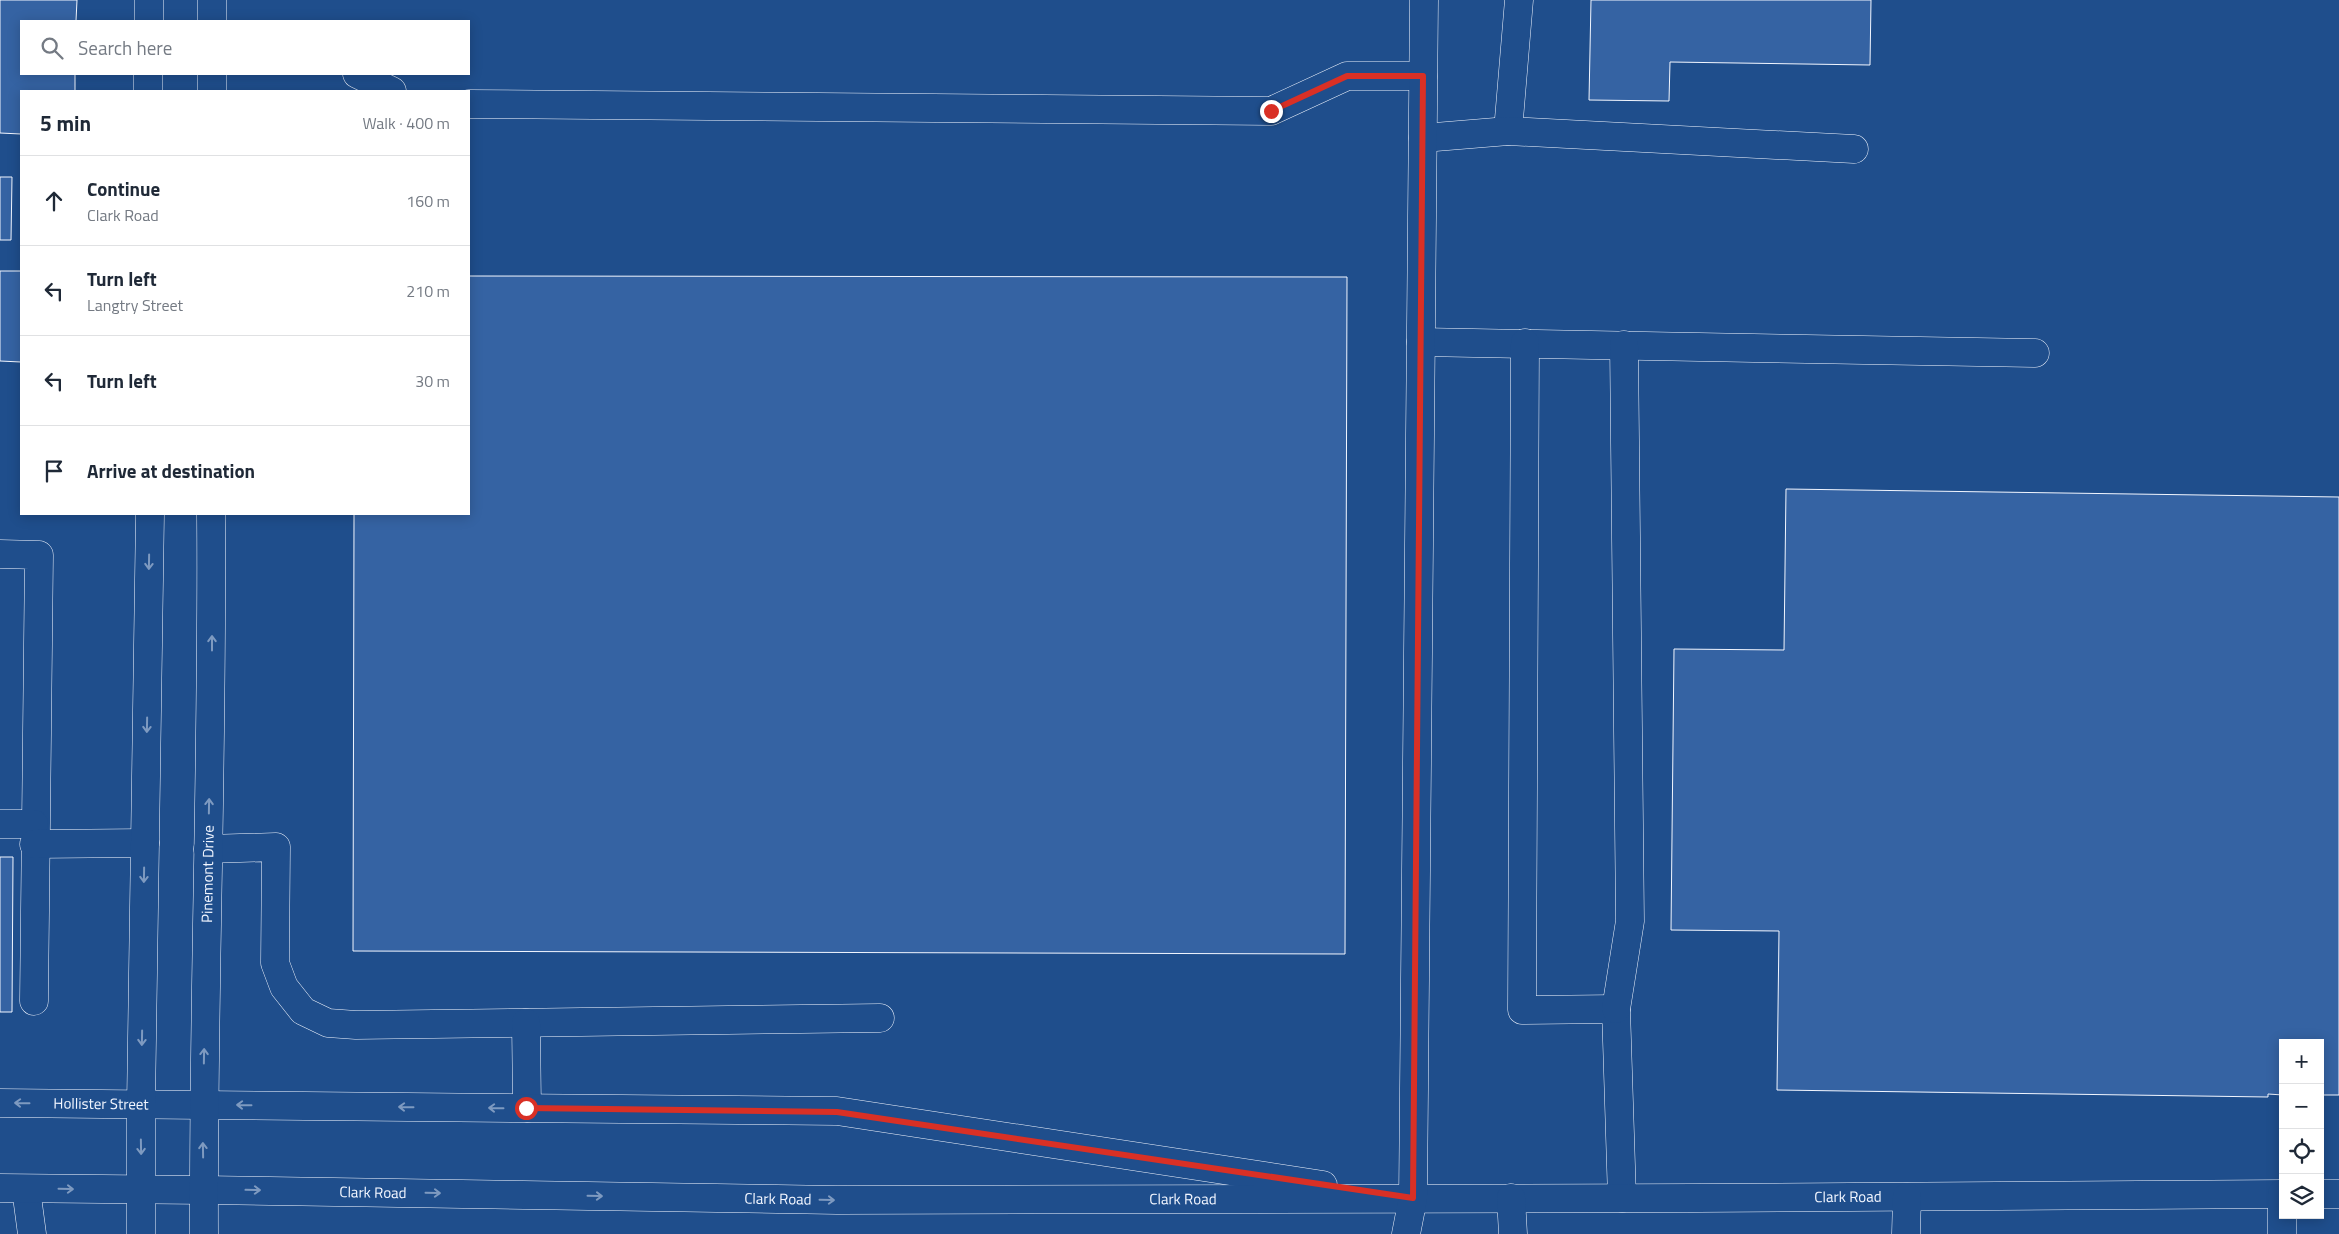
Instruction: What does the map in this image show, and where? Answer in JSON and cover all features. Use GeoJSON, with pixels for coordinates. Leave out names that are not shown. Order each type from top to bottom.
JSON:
{"type":"FeatureCollection","features":[{"type":"Feature","properties":{"kind":"street"},"geometry":{"type":"LineString","coordinates":[[149,20],[150,0]]}},
{"type":"Feature","properties":{"kind":"street"},"geometry":{"type":"LineString","coordinates":[[212,0],[212,20]]}},
{"type":"Feature","properties":{"kind":"street"},"geometry":{"type":"LineString","coordinates":[[1406,1234],[1413,1198],[1424,0]]}},
{"type":"Feature","properties":{"kind":"street"},"geometry":{"type":"LineString","coordinates":[[1508,131],[1518,0]]}},
{"type":"Feature","properties":{"kind":"street"},"geometry":{"type":"LineString","coordinates":[[148,75],[148,90]]}},
{"type":"Feature","properties":{"kind":"street"},"geometry":{"type":"LineString","coordinates":[[212,75],[212,90]]}},
{"type":"Feature","properties":{"kind":"street"},"geometry":{"type":"LineString","coordinates":[[359,75],[390,90]]}},
{"type":"Feature","properties":{"kind":"street"},"geometry":{"type":"LineString","coordinates":[[470,104],[1271,111],[1347,76],[1423,76]]}},
{"type":"Feature","properties":{"kind":"street"},"geometry":{"type":"LineString","coordinates":[[1423,138],[1508,131],[1854,149]]}},
{"type":"Feature","properties":{"kind":"street"},"geometry":{"type":"LineString","coordinates":[[1421,342],[2035,353]]}},
{"type":"Feature","properties":{"kind":"street"},"geometry":{"type":"LineString","coordinates":[[1525,343],[1522,1010],[1616,1009]]}},
{"type":"Feature","properties":{"kind":"street"},"geometry":{"type":"LineString","coordinates":[[1622,1198],[1616,1009],[1630,921],[1624,345]]}},
{"type":"Feature","properties":{"kind":"street"},"geometry":{"type":"LineString","coordinates":[[141,1234],[141,1104],[150,515]]}},
{"type":"Feature","properties":{"kind":"street","name":"Pinemont Drive"},"geometry":{"type":"LineString","coordinates":[[204,1234],[203,1105],[212,662],[211,515]]}},
{"type":"Feature","properties":{"kind":"street"},"geometry":{"type":"LineString","coordinates":[[0,554],[39,554],[34,834],[34,1002]]}},
{"type":"Feature","properties":{"kind":"street"},"geometry":{"type":"LineString","coordinates":[[0,824],[34,834],[145,843]]}},
{"type":"Feature","properties":{"kind":"street"},"geometry":{"type":"LineString","coordinates":[[208,849],[276,847],[274,963],[284,987],[303,1011],[328,1023],[356,1025],[880,1018]]}},
{"type":"Feature","properties":{"kind":"street"},"geometry":{"type":"LineString","coordinates":[[526,1023],[526,1108]]}},
{"type":"Feature","properties":{"kind":"street","name":"Hollister Street"},"geometry":{"type":"LineString","coordinates":[[0,1102],[203,1105]]}},
{"type":"Feature","properties":{"kind":"street","name":"Clark Road"},"geometry":{"type":"LineString","coordinates":[[203,1105],[837,1112],[1413,1198]]}},
{"type":"Feature","properties":{"kind":"street"},"geometry":{"type":"LineString","coordinates":[[32,1234],[13,1188],[142,1191]]}},
{"type":"Feature","properties":{"kind":"street","name":"Clark Road"},"geometry":{"type":"LineString","coordinates":[[142,1191],[204,1190],[837,1200],[2279,1194]]}},
{"type":"Feature","properties":{"kind":"street"},"geometry":{"type":"LineString","coordinates":[[2324,1194],[2339,1194]]}},
{"type":"Feature","properties":{"kind":"street"},"geometry":{"type":"LineString","coordinates":[[1906,1234],[1907,1197]]}},
{"type":"Feature","properties":{"kind":"street"},"geometry":{"type":"LineString","coordinates":[[1511,1198],[1513,1234]]}},
{"type":"Feature","properties":{"kind":"street"},"geometry":{"type":"LineString","coordinates":[[2282,1219],[2282,1234]]}},
{"type":"Feature","properties":{"kind":"building"},"geometry":{"type":"Polygon","coordinates":[[[0,0],[77,0],[76,20],[20,20],[20,75],[75,75],[75,90],[20,90],[20,134],[0,133],[0,0]]]}},
{"type":"Feature","properties":{"kind":"building"},"geometry":{"type":"Polygon","coordinates":[[[1591,0],[1871,0],[1870,65],[1670,62],[1669,101],[1589,100],[1591,0]]]}},
{"type":"Feature","properties":{"kind":"building"},"geometry":{"type":"Polygon","coordinates":[[[0,177],[12,177],[11,240],[0,240],[0,177]]]}},
{"type":"Feature","properties":{"kind":"building"},"geometry":{"type":"Polygon","coordinates":[[[0,271],[20,271],[20,362],[0,361],[0,271]]]}},
{"type":"Feature","properties":{"kind":"building"},"geometry":{"type":"Polygon","coordinates":[[[470,276],[1347,277],[1345,954],[353,951],[354,515],[470,515],[470,276]]]}},
{"type":"Feature","properties":{"kind":"building"},"geometry":{"type":"Polygon","coordinates":[[[1786,489],[2339,497],[2339,1095],[2324,1095],[2324,1039],[2279,1039],[2279,1095],[2268,1094],[2268,1097],[1777,1090],[1779,931],[1671,930],[1674,649],[1784,650],[1786,489]]]}},
{"type":"Feature","properties":{"kind":"building"},"geometry":{"type":"Polygon","coordinates":[[[0,857],[13,857],[12,1012],[0,1012],[0,857]]]}},
{"type":"Feature","properties":{"kind":"route"},"geometry":{"type":"LineString","coordinates":[[526,1108],[837,1112],[1413,1198],[1423,76],[1347,76],[1271,111]]}}]}
